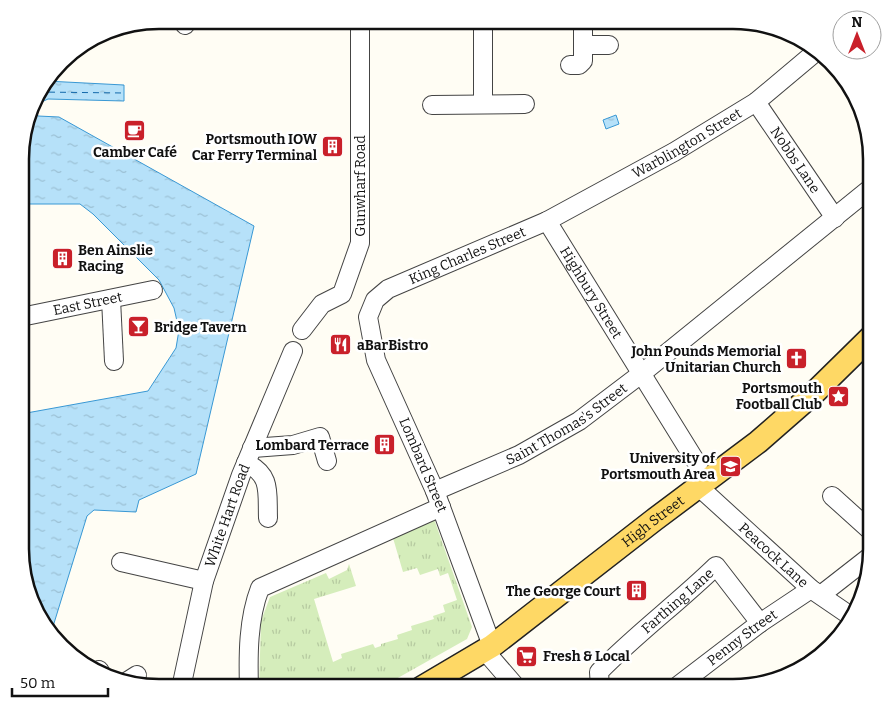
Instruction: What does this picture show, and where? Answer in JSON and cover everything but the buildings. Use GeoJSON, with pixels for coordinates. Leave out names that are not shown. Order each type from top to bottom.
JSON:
{"type":"FeatureCollection","features":[{"type":"Feature","properties":{"kind":"main road","name":"High Street"},"geometry":{"type":"LineString","coordinates":[[436,679],[489,648],[758,442],[814,393],[863,345]]}},
{"type":"Feature","properties":{"kind":"street","name":"Gunwharf Road"},"geometry":{"type":"LineString","coordinates":[[302,330],[322,304],[342,294],[360,243],[360,29]]}},
{"type":"Feature","properties":{"kind":"street"},"geometry":{"type":"LineString","coordinates":[[483,29],[483,104]]}},
{"type":"Feature","properties":{"kind":"street"},"geometry":{"type":"LineString","coordinates":[[570,65],[582,63],[583,29]]}},
{"type":"Feature","properties":{"kind":"street"},"geometry":{"type":"LineString","coordinates":[[583,45],[609,45]]}},
{"type":"Feature","properties":{"kind":"street","name":"Warblington Street"},"geometry":{"type":"LineString","coordinates":[[547,221],[674,152],[756,102],[811,56]]}},
{"type":"Feature","properties":{"kind":"street","name":"Nobbs Lane"},"geometry":{"type":"LineString","coordinates":[[756,102],[834,218]]}},
{"type":"Feature","properties":{"kind":"street"},"geometry":{"type":"LineString","coordinates":[[432,105],[525,104]]}},
{"type":"Feature","properties":{"kind":"street","name":"Saint Thomas's Street"},"geometry":{"type":"LineString","coordinates":[[249,679],[248,661],[253,606],[260,588],[310,568],[520,455],[578,421],[641,374],[863,194]]}},
{"type":"Feature","properties":{"kind":"street","name":"King Charles Street"},"geometry":{"type":"LineString","coordinates":[[388,289],[547,221]]}},
{"type":"Feature","properties":{"kind":"street","name":"Highbury Street"},"geometry":{"type":"LineString","coordinates":[[547,221],[698,465]]}},
{"type":"Feature","properties":{"kind":"street","name":"Lombard Street"},"geometry":{"type":"LineString","coordinates":[[388,289],[375,300],[368,317],[376,360],[438,499],[489,648]]}},
{"type":"Feature","properties":{"kind":"street","name":"East Street"},"geometry":{"type":"LineString","coordinates":[[29,315],[154,290]]}},
{"type":"Feature","properties":{"kind":"street"},"geometry":{"type":"LineString","coordinates":[[111,299],[114,361]]}},
{"type":"Feature","properties":{"kind":"street","name":"White Hart Road"},"geometry":{"type":"LineString","coordinates":[[182,679],[204,581],[249,455],[294,351]]}},
{"type":"Feature","properties":{"kind":"street"},"geometry":{"type":"LineString","coordinates":[[268,518],[264,477],[256,468],[249,455],[320,437],[327,461]]}},
{"type":"Feature","properties":{"kind":"street","name":"Peacock Lane"},"geometry":{"type":"LineString","coordinates":[[699,487],[817,592],[846,613]]}},
{"type":"Feature","properties":{"kind":"street"},"geometry":{"type":"LineString","coordinates":[[832,496],[863,524]]}},
{"type":"Feature","properties":{"kind":"street","name":"Penny Street"},"geometry":{"type":"LineString","coordinates":[[687,679],[760,623],[817,592],[863,561]]}},
{"type":"Feature","properties":{"kind":"street"},"geometry":{"type":"LineString","coordinates":[[121,562],[204,581]]}},
{"type":"Feature","properties":{"kind":"street","name":"Farthing Lane"},"geometry":{"type":"LineString","coordinates":[[599,679],[599,672],[629,641],[682,598],[716,566],[760,623]]}},
{"type":"Feature","properties":{"kind":"street"},"geometry":{"type":"LineString","coordinates":[[489,648],[511,679]]}},
{"type":"Feature","properties":{"kind":"green space"},"geometry":{"type":"Polygon","coordinates":[[[433,516],[472,627],[467,639],[396,679],[259,679],[261,621],[270,597],[326,573],[329,579],[347,570],[349,564],[356,586],[314,599],[333,662],[342,658],[341,654],[373,644],[375,648],[381,646],[381,644],[398,639],[397,635],[412,630],[411,626],[434,619],[433,616],[445,612],[443,605],[457,600],[448,573],[440,576],[438,569],[420,575],[417,568],[403,572],[393,538],[433,516]]]}},
{"type":"Feature","properties":{"kind":"water"},"geometry":{"type":"Polygon","coordinates":[[[55,81],[124,85],[124,101],[48,99],[42,102],[55,81]]]}},
{"type":"Feature","properties":{"kind":"water"},"geometry":{"type":"Polygon","coordinates":[[[37,114],[38,116],[59,117],[254,226],[196,474],[139,500],[136,512],[94,510],[87,516],[54,625],[42,607],[33,583],[29,558],[29,413],[148,391],[176,348],[179,330],[174,308],[159,280],[93,214],[80,204],[29,204],[30,142],[37,114]]]}},
{"type":"Feature","properties":{"kind":"water"},"geometry":{"type":"Polygon","coordinates":[[[616,115],[619,124],[606,129],[603,120],[616,115]]]}},
{"type":"Feature","properties":{"kind":"ferry route"},"geometry":{"type":"LineString","coordinates":[[48,92],[124,93]]}},
{"type":"Feature","properties":{"kind":"place","name":"Camber Café"},"geometry":{"type":"Point","coordinates":[135,130]}},
{"type":"Feature","properties":{"kind":"place","name":"Portsmouth IOW Car Ferry Terminal"},"geometry":{"type":"Point","coordinates":[333,147]}},
{"type":"Feature","properties":{"kind":"place","name":"Ben Ainslie Racing"},"geometry":{"type":"Point","coordinates":[62,258]}},
{"type":"Feature","properties":{"kind":"place","name":"Bridge Tavern"},"geometry":{"type":"Point","coordinates":[138,327]}},
{"type":"Feature","properties":{"kind":"place","name":"aBarBistro"},"geometry":{"type":"Point","coordinates":[341,345]}},
{"type":"Feature","properties":{"kind":"place","name":"John Pounds Memorial Unitarian Church"},"geometry":{"type":"Point","coordinates":[797,359]}},
{"type":"Feature","properties":{"kind":"place","name":"Portsmouth Football Club"},"geometry":{"type":"Point","coordinates":[838,396]}},
{"type":"Feature","properties":{"kind":"place","name":"Lombard Terrace"},"geometry":{"type":"Point","coordinates":[385,445]}},
{"type":"Feature","properties":{"kind":"place","name":"University of Portsmouth Area"},"geometry":{"type":"Point","coordinates":[731,466]}},
{"type":"Feature","properties":{"kind":"place","name":"The George Court"},"geometry":{"type":"Point","coordinates":[637,591]}},
{"type":"Feature","properties":{"kind":"place","name":"Fresh & Local"},"geometry":{"type":"Point","coordinates":[527,656]}}]}
